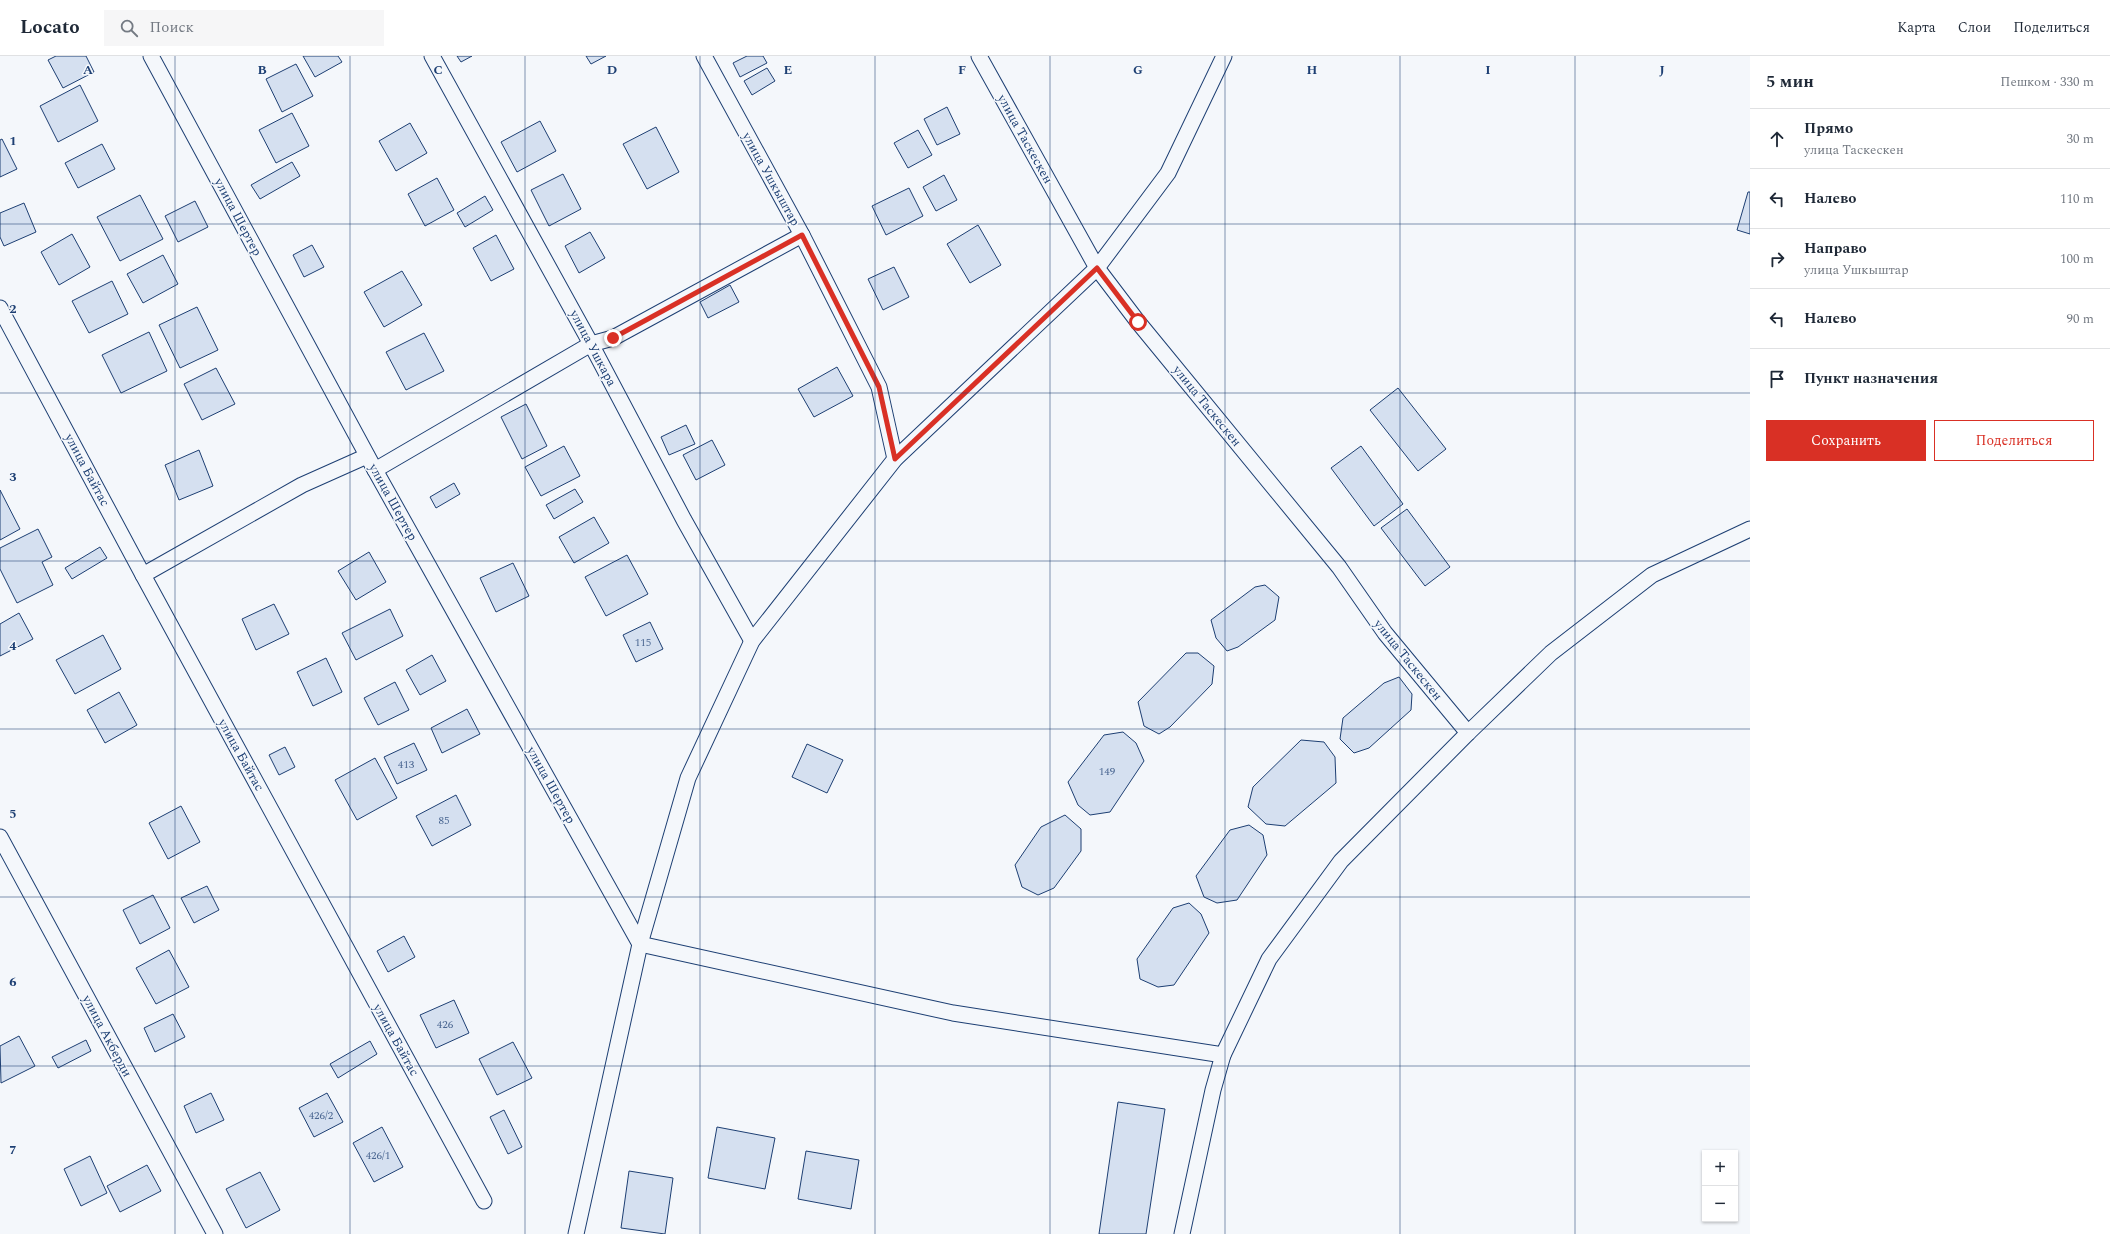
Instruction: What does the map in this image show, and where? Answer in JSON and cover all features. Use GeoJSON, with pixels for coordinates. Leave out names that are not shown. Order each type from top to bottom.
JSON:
{"type":"FeatureCollection","features":[{"type":"Feature","properties":{"kind":"street","name":"улица Шертер"},"geometry":{"type":"LineString","coordinates":[[151,56],[367,456],[640,944]]}},
{"type":"Feature","properties":{"kind":"street","name":"улица Ушкара"},"geometry":{"type":"LineString","coordinates":[[432,56],[591,344],[684,520],[752,641]]}},
{"type":"Feature","properties":{"kind":"street","name":"улица Ушкыштар"},"geometry":{"type":"LineString","coordinates":[[704,56],[802,235],[879,387],[895,459]]}},
{"type":"Feature","properties":{"kind":"street","name":"улица Таскескен"},"geometry":{"type":"LineString","coordinates":[[979,56],[1097,268],[1138,322],[1339,567],[1385,633],[1468,733]]}},
{"type":"Feature","properties":{"kind":"street"},"geometry":{"type":"LineString","coordinates":[[576,1234],[640,944],[688,778],[752,641],[895,459],[1097,268],[1168,174],[1224,56]]}},
{"type":"Feature","properties":{"kind":"street"},"geometry":{"type":"LineString","coordinates":[[375,470],[591,344],[613,338],[802,235]]}},
{"type":"Feature","properties":{"kind":"street","name":"улица Байтас"},"geometry":{"type":"LineString","coordinates":[[0,308],[143,575],[484,1201]]}},
{"type":"Feature","properties":{"kind":"street"},"geometry":{"type":"LineString","coordinates":[[143,575],[302,485],[367,456]]}},
{"type":"Feature","properties":{"kind":"street"},"geometry":{"type":"LineString","coordinates":[[1182,1234],[1213,1090],[1223,1055],[1269,959],[1341,861],[1468,733],[1551,653],[1652,575],[1750,529]]}},
{"type":"Feature","properties":{"kind":"street","name":"улица Акберди"},"geometry":{"type":"LineString","coordinates":[[0,838],[215,1234]]}},
{"type":"Feature","properties":{"kind":"street"},"geometry":{"type":"LineString","coordinates":[[640,944],[953,1013],[1223,1055]]}},
{"type":"Feature","properties":{"kind":"building"},"geometry":{"type":"Polygon","coordinates":[[[56,56],[86,56],[94,72],[63,88],[48,60],[56,56]]]}},
{"type":"Feature","properties":{"kind":"building"},"geometry":{"type":"Polygon","coordinates":[[[303,56],[338,56],[342,62],[315,77],[303,56]]]}},
{"type":"Feature","properties":{"kind":"building"},"geometry":{"type":"Polygon","coordinates":[[[457,56],[472,56],[461,62],[457,56]]]}},
{"type":"Feature","properties":{"kind":"building"},"geometry":{"type":"Polygon","coordinates":[[[586,56],[606,56],[591,64],[586,56]]]}},
{"type":"Feature","properties":{"kind":"building"},"geometry":{"type":"Polygon","coordinates":[[[747,56],[763,56],[767,63],[740,77],[733,63],[747,56]]]}},
{"type":"Feature","properties":{"kind":"building"},"geometry":{"type":"Polygon","coordinates":[[[296,64],[313,96],[282,112],[266,79],[296,64]]]}},
{"type":"Feature","properties":{"kind":"building"},"geometry":{"type":"Polygon","coordinates":[[[767,68],[775,81],[752,95],[744,81],[767,68]]]}},
{"type":"Feature","properties":{"kind":"building"},"geometry":{"type":"Polygon","coordinates":[[[80,85],[98,121],[58,142],[40,106],[80,85]]]}},
{"type":"Feature","properties":{"kind":"building"},"geometry":{"type":"Polygon","coordinates":[[[947,107],[960,134],[937,145],[924,119],[947,107]]]}},
{"type":"Feature","properties":{"kind":"building"},"geometry":{"type":"Polygon","coordinates":[[[292,113],[309,146],[276,163],[259,130],[292,113]]]}},
{"type":"Feature","properties":{"kind":"building"},"geometry":{"type":"Polygon","coordinates":[[[540,121],[556,151],[517,172],[501,142],[540,121]]]}},
{"type":"Feature","properties":{"kind":"building"},"geometry":{"type":"Polygon","coordinates":[[[410,123],[427,153],[396,171],[379,141],[410,123]]]}},
{"type":"Feature","properties":{"kind":"building"},"geometry":{"type":"Polygon","coordinates":[[[656,127],[679,172],[647,189],[623,144],[656,127]]]}},
{"type":"Feature","properties":{"kind":"building"},"geometry":{"type":"Polygon","coordinates":[[[918,130],[932,155],[908,168],[894,143],[918,130]]]}},
{"type":"Feature","properties":{"kind":"building"},"geometry":{"type":"Polygon","coordinates":[[[2,139],[17,169],[0,177],[0,140],[2,139]]]}},
{"type":"Feature","properties":{"kind":"building"},"geometry":{"type":"Polygon","coordinates":[[[102,144],[115,169],[78,188],[65,163],[102,144]]]}},
{"type":"Feature","properties":{"kind":"building"},"geometry":{"type":"Polygon","coordinates":[[[292,162],[300,176],[260,199],[251,185],[292,162]]]}},
{"type":"Feature","properties":{"kind":"building"},"geometry":{"type":"Polygon","coordinates":[[[563,174],[581,209],[549,226],[531,190],[563,174]]]}},
{"type":"Feature","properties":{"kind":"building"},"geometry":{"type":"Polygon","coordinates":[[[944,175],[957,200],[936,211],[923,187],[944,175]]]}},
{"type":"Feature","properties":{"kind":"building"},"geometry":{"type":"Polygon","coordinates":[[[437,178],[454,210],[425,226],[408,194],[437,178]]]}},
{"type":"Feature","properties":{"kind":"building"},"geometry":{"type":"Polygon","coordinates":[[[909,188],[923,216],[886,235],[872,206],[909,188]]]}},
{"type":"Feature","properties":{"kind":"building"},"geometry":{"type":"Polygon","coordinates":[[[1748,192],[1750,192],[1750,234],[1737,230],[1748,192]]]}},
{"type":"Feature","properties":{"kind":"building"},"geometry":{"type":"Polygon","coordinates":[[[140,195],[163,239],[120,261],[97,217],[140,195]]]}},
{"type":"Feature","properties":{"kind":"building"},"geometry":{"type":"Polygon","coordinates":[[[485,196],[493,210],[465,227],[457,213],[485,196]]]}},
{"type":"Feature","properties":{"kind":"building"},"geometry":{"type":"Polygon","coordinates":[[[195,201],[208,227],[178,242],[165,216],[195,201]]]}},
{"type":"Feature","properties":{"kind":"building"},"geometry":{"type":"Polygon","coordinates":[[[24,203],[36,232],[4,246],[0,237],[0,213],[24,203]]]}},
{"type":"Feature","properties":{"kind":"building"},"geometry":{"type":"Polygon","coordinates":[[[978,225],[1001,265],[970,283],[947,244],[978,225]]]}},
{"type":"Feature","properties":{"kind":"building"},"geometry":{"type":"Polygon","coordinates":[[[590,232],[605,258],[579,273],[565,246],[590,232]]]}},
{"type":"Feature","properties":{"kind":"building"},"geometry":{"type":"Polygon","coordinates":[[[72,234],[90,267],[59,285],[41,252],[72,234]]]}},
{"type":"Feature","properties":{"kind":"building"},"geometry":{"type":"Polygon","coordinates":[[[496,235],[514,269],[491,281],[473,248],[496,235]]]}},
{"type":"Feature","properties":{"kind":"building"},"geometry":{"type":"Polygon","coordinates":[[[312,245],[324,267],[304,277],[293,255],[312,245]]]}},
{"type":"Feature","properties":{"kind":"building"},"geometry":{"type":"Polygon","coordinates":[[[163,255],[178,284],[143,303],[127,274],[163,255]]]}},
{"type":"Feature","properties":{"kind":"building"},"geometry":{"type":"Polygon","coordinates":[[[894,267],[909,297],[883,310],[868,279],[894,267]]]}},
{"type":"Feature","properties":{"kind":"building"},"geometry":{"type":"Polygon","coordinates":[[[402,271],[422,305],[384,327],[364,292],[402,271]]]}},
{"type":"Feature","properties":{"kind":"building"},"geometry":{"type":"Polygon","coordinates":[[[112,281],[128,314],[89,333],[72,301],[112,281]]]}},
{"type":"Feature","properties":{"kind":"building"},"geometry":{"type":"Polygon","coordinates":[[[730,285],[739,302],[708,318],[700,302],[730,285]]]}},
{"type":"Feature","properties":{"kind":"building"},"geometry":{"type":"Polygon","coordinates":[[[197,307],[218,350],[180,368],[159,325],[197,307]]]}},
{"type":"Feature","properties":{"kind":"building"},"geometry":{"type":"Polygon","coordinates":[[[149,332],[167,371],[121,393],[102,355],[149,332]]]}},
{"type":"Feature","properties":{"kind":"building"},"geometry":{"type":"Polygon","coordinates":[[[424,333],[444,371],[406,390],[386,352],[424,333]]]}},
{"type":"Feature","properties":{"kind":"building"},"geometry":{"type":"Polygon","coordinates":[[[837,367],[853,396],[814,417],[798,389],[837,367]]]}},
{"type":"Feature","properties":{"kind":"building"},"geometry":{"type":"Polygon","coordinates":[[[216,368],[235,404],[202,420],[184,384],[216,368]]]}},
{"type":"Feature","properties":{"kind":"building"},"geometry":{"type":"Polygon","coordinates":[[[1398,388],[1446,449],[1418,471],[1370,410],[1398,388]]]}},
{"type":"Feature","properties":{"kind":"building"},"geometry":{"type":"Polygon","coordinates":[[[526,404],[547,446],[522,459],[501,417],[526,404]]]}},
{"type":"Feature","properties":{"kind":"building"},"geometry":{"type":"Polygon","coordinates":[[[686,425],[695,444],[669,455],[661,437],[686,425]]]}},
{"type":"Feature","properties":{"kind":"building"},"geometry":{"type":"Polygon","coordinates":[[[712,440],[725,465],[696,480],[683,455],[712,440]]]}},
{"type":"Feature","properties":{"kind":"building"},"geometry":{"type":"Polygon","coordinates":[[[564,446],[580,476],[541,496],[525,467],[564,446]]]}},
{"type":"Feature","properties":{"kind":"building"},"geometry":{"type":"Polygon","coordinates":[[[1361,446],[1403,504],[1374,526],[1331,468],[1361,446]]]}},
{"type":"Feature","properties":{"kind":"building"},"geometry":{"type":"Polygon","coordinates":[[[199,450],[213,486],[179,500],[165,465],[199,450]]]}},
{"type":"Feature","properties":{"kind":"building"},"geometry":{"type":"Polygon","coordinates":[[[454,483],[460,494],[436,508],[430,497],[454,483]]]}},
{"type":"Feature","properties":{"kind":"building"},"geometry":{"type":"Polygon","coordinates":[[[575,489],[583,502],[554,519],[546,505],[575,489]]]}},
{"type":"Feature","properties":{"kind":"building"},"geometry":{"type":"Polygon","coordinates":[[[0,490],[20,529],[0,540],[0,490]]]}},
{"type":"Feature","properties":{"kind":"building"},"geometry":{"type":"Polygon","coordinates":[[[1407,509],[1450,567],[1425,586],[1381,528],[1407,509]]]}},
{"type":"Feature","properties":{"kind":"building"},"geometry":{"type":"Polygon","coordinates":[[[594,517],[609,543],[574,563],[559,537],[594,517]]]}},
{"type":"Feature","properties":{"kind":"building"},"geometry":{"type":"Polygon","coordinates":[[[38,529],[52,557],[42,562],[53,585],[17,603],[0,569],[0,548],[38,529]]]}},
{"type":"Feature","properties":{"kind":"building"},"geometry":{"type":"Polygon","coordinates":[[[100,547],[107,558],[72,579],[65,568],[100,547]]]}},
{"type":"Feature","properties":{"kind":"building"},"geometry":{"type":"Polygon","coordinates":[[[369,552],[386,582],[356,600],[338,571],[369,552]]]}},
{"type":"Feature","properties":{"kind":"building"},"geometry":{"type":"Polygon","coordinates":[[[627,555],[648,594],[606,616],[585,577],[627,555]]]}},
{"type":"Feature","properties":{"kind":"building"},"geometry":{"type":"Polygon","coordinates":[[[513,563],[529,596],[496,612],[480,578],[513,563]]]}},
{"type":"Feature","properties":{"kind":"building"},"geometry":{"type":"Polygon","coordinates":[[[1265,585],[1279,597],[1275,620],[1238,647],[1227,651],[1216,638],[1211,620],[1255,587],[1265,585]]]}},
{"type":"Feature","properties":{"kind":"building"},"geometry":{"type":"Polygon","coordinates":[[[274,604],[289,634],[256,650],[242,619],[274,604]]]}},
{"type":"Feature","properties":{"kind":"building"},"geometry":{"type":"Polygon","coordinates":[[[390,609],[403,636],[356,660],[342,633],[390,609]]]}},
{"type":"Feature","properties":{"kind":"building"},"geometry":{"type":"Polygon","coordinates":[[[19,613],[33,639],[0,656],[0,624],[19,613]]]}},
{"type":"Feature","properties":{"kind":"building"},"geometry":{"type":"Polygon","coordinates":[[[650,622],[663,649],[636,662],[623,635],[650,622]]]}},
{"type":"Feature","properties":{"kind":"building"},"geometry":{"type":"Polygon","coordinates":[[[103,635],[121,669],[75,694],[56,660],[103,635]]]}},
{"type":"Feature","properties":{"kind":"building"},"geometry":{"type":"Polygon","coordinates":[[[1186,653],[1198,653],[1214,666],[1212,684],[1170,727],[1159,734],[1144,726],[1138,702],[1186,653]]]}},
{"type":"Feature","properties":{"kind":"building"},"geometry":{"type":"Polygon","coordinates":[[[432,655],[446,681],[420,695],[406,670],[432,655]]]}},
{"type":"Feature","properties":{"kind":"building"},"geometry":{"type":"Polygon","coordinates":[[[326,658],[342,692],[313,706],[297,672],[326,658]]]}},
{"type":"Feature","properties":{"kind":"building"},"geometry":{"type":"Polygon","coordinates":[[[1399,677],[1412,694],[1411,710],[1369,748],[1354,753],[1340,739],[1343,718],[1384,683],[1399,677]]]}},
{"type":"Feature","properties":{"kind":"building"},"geometry":{"type":"Polygon","coordinates":[[[395,682],[409,710],[378,725],[364,698],[395,682]]]}},
{"type":"Feature","properties":{"kind":"building"},"geometry":{"type":"Polygon","coordinates":[[[119,692],[137,725],[105,743],[87,710],[119,692]]]}},
{"type":"Feature","properties":{"kind":"building"},"geometry":{"type":"Polygon","coordinates":[[[467,709],[480,734],[442,753],[431,728],[467,709]]]}},
{"type":"Feature","properties":{"kind":"building"},"geometry":{"type":"Polygon","coordinates":[[[1123,732],[1136,743],[1144,761],[1110,812],[1090,815],[1078,805],[1068,782],[1104,735],[1123,732]]]}},
{"type":"Feature","properties":{"kind":"building"},"geometry":{"type":"Polygon","coordinates":[[[1301,740],[1324,742],[1335,757],[1336,783],[1285,826],[1266,824],[1248,807],[1253,787],[1301,740]]]}},
{"type":"Feature","properties":{"kind":"building"},"geometry":{"type":"Polygon","coordinates":[[[414,743],[427,770],[397,784],[384,757],[414,743]]]}},
{"type":"Feature","properties":{"kind":"building"},"geometry":{"type":"Polygon","coordinates":[[[807,744],[843,760],[827,793],[792,777],[807,744]]]}},
{"type":"Feature","properties":{"kind":"building"},"geometry":{"type":"Polygon","coordinates":[[[285,747],[295,767],[279,775],[269,755],[285,747]]]}},
{"type":"Feature","properties":{"kind":"building"},"geometry":{"type":"Polygon","coordinates":[[[375,758],[397,798],[357,820],[335,780],[375,758]]]}},
{"type":"Feature","properties":{"kind":"building"},"geometry":{"type":"Polygon","coordinates":[[[456,795],[471,825],[432,846],[416,816],[456,795]]]}},
{"type":"Feature","properties":{"kind":"building"},"geometry":{"type":"Polygon","coordinates":[[[181,806],[200,842],[168,859],[149,823],[181,806]]]}},
{"type":"Feature","properties":{"kind":"building"},"geometry":{"type":"Polygon","coordinates":[[[1065,815],[1081,829],[1081,851],[1054,888],[1038,895],[1022,887],[1015,865],[1041,827],[1065,815]]]}},
{"type":"Feature","properties":{"kind":"building"},"geometry":{"type":"Polygon","coordinates":[[[1249,825],[1263,835],[1267,855],[1237,900],[1217,903],[1204,897],[1196,876],[1230,830],[1249,825]]]}},
{"type":"Feature","properties":{"kind":"building"},"geometry":{"type":"Polygon","coordinates":[[[207,886],[219,910],[194,923],[181,898],[207,886]]]}},
{"type":"Feature","properties":{"kind":"building"},"geometry":{"type":"Polygon","coordinates":[[[153,895],[170,928],[140,944],[123,910],[153,895]]]}},
{"type":"Feature","properties":{"kind":"building"},"geometry":{"type":"Polygon","coordinates":[[[1189,903],[1201,914],[1209,933],[1174,985],[1158,987],[1140,979],[1137,959],[1173,908],[1189,903]]]}},
{"type":"Feature","properties":{"kind":"building"},"geometry":{"type":"Polygon","coordinates":[[[404,936],[415,957],[388,972],[377,951],[404,936]]]}},
{"type":"Feature","properties":{"kind":"building"},"geometry":{"type":"Polygon","coordinates":[[[169,950],[189,987],[156,1004],[136,968],[169,950]]]}},
{"type":"Feature","properties":{"kind":"building"},"geometry":{"type":"Polygon","coordinates":[[[454,1000],[469,1033],[436,1048],[420,1015],[454,1000]]]}},
{"type":"Feature","properties":{"kind":"building"},"geometry":{"type":"Polygon","coordinates":[[[173,1014],[185,1037],[155,1052],[144,1028],[173,1014]]]}},
{"type":"Feature","properties":{"kind":"building"},"geometry":{"type":"Polygon","coordinates":[[[19,1036],[35,1066],[1,1083],[0,1046],[19,1036]]]}},
{"type":"Feature","properties":{"kind":"building"},"geometry":{"type":"Polygon","coordinates":[[[86,1040],[91,1051],[58,1068],[52,1057],[86,1040]]]}},
{"type":"Feature","properties":{"kind":"building"},"geometry":{"type":"Polygon","coordinates":[[[370,1041],[377,1054],[338,1078],[330,1064],[370,1041]]]}},
{"type":"Feature","properties":{"kind":"building"},"geometry":{"type":"Polygon","coordinates":[[[513,1042],[532,1078],[497,1095],[479,1059],[513,1042]]]}},
{"type":"Feature","properties":{"kind":"building"},"geometry":{"type":"Polygon","coordinates":[[[211,1093],[224,1120],[196,1133],[184,1106],[211,1093]]]}},
{"type":"Feature","properties":{"kind":"building"},"geometry":{"type":"Polygon","coordinates":[[[327,1093],[343,1122],[314,1137],[299,1108],[327,1093]]]}},
{"type":"Feature","properties":{"kind":"building"},"geometry":{"type":"Polygon","coordinates":[[[1118,1102],[1165,1109],[1146,1234],[1099,1234],[1118,1102]]]}},
{"type":"Feature","properties":{"kind":"building"},"geometry":{"type":"Polygon","coordinates":[[[504,1110],[522,1147],[508,1154],[490,1117],[504,1110]]]}},
{"type":"Feature","properties":{"kind":"building"},"geometry":{"type":"Polygon","coordinates":[[[382,1127],[403,1167],[374,1182],[353,1143],[382,1127]]]}},
{"type":"Feature","properties":{"kind":"building"},"geometry":{"type":"Polygon","coordinates":[[[717,1127],[775,1138],[765,1189],[708,1178],[717,1127]]]}},
{"type":"Feature","properties":{"kind":"building"},"geometry":{"type":"Polygon","coordinates":[[[806,1151],[859,1160],[851,1209],[798,1199],[806,1151]]]}},
{"type":"Feature","properties":{"kind":"building"},"geometry":{"type":"Polygon","coordinates":[[[90,1156],[107,1193],[81,1206],[64,1169],[90,1156]]]}},
{"type":"Feature","properties":{"kind":"building"},"geometry":{"type":"Polygon","coordinates":[[[147,1165],[161,1191],[120,1212],[107,1186],[147,1165]]]}},
{"type":"Feature","properties":{"kind":"building"},"geometry":{"type":"Polygon","coordinates":[[[629,1171],[673,1178],[665,1234],[621,1228],[629,1171]]]}},
{"type":"Feature","properties":{"kind":"building"},"geometry":{"type":"Polygon","coordinates":[[[260,1172],[280,1210],[246,1228],[226,1189],[260,1172]]]}},
{"type":"Feature","properties":{"kind":"route"},"geometry":{"type":"LineString","coordinates":[[613,338],[802,235],[879,387],[895,459],[1097,268],[1138,322]]}}]}
